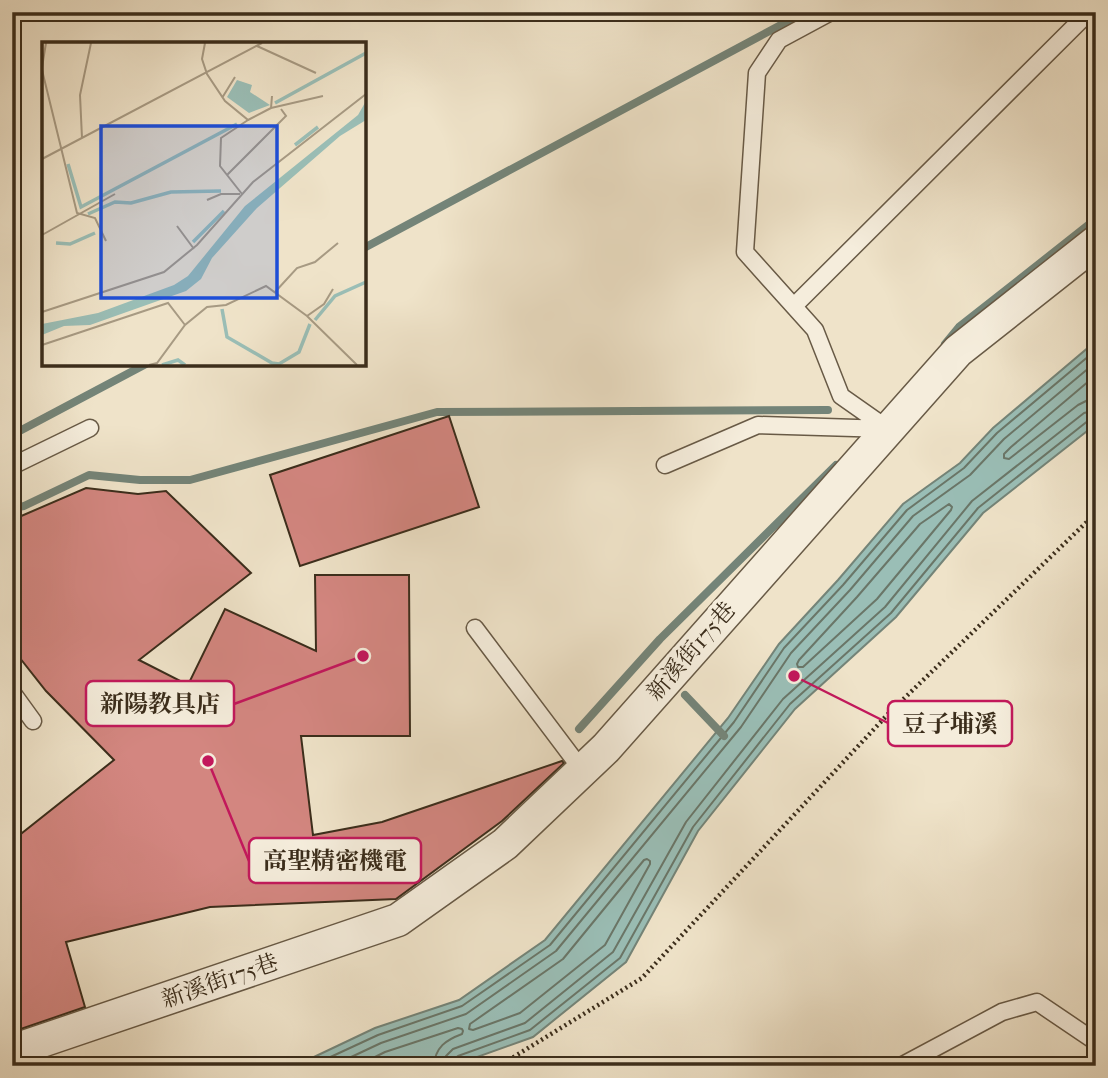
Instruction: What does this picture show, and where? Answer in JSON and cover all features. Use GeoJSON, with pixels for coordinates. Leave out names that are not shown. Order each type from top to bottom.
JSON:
{"type":"FeatureCollection","features":[{"type":"Feature","properties":{"kind":"street","name":"新溪街175巷"},"geometry":{"type":"LineString","coordinates":[[12,1051],[398,920],[505,844],[606,748],[958,351],[1096,242]]}},
{"type":"Feature","properties":{"kind":"lane"},"geometry":{"type":"LineString","coordinates":[[831,12],[779,40],[757,73],[745,252],[815,330],[841,397],[888,429]]}},
{"type":"Feature","properties":{"kind":"lane"},"geometry":{"type":"LineString","coordinates":[[794,306],[1089,12]]}},
{"type":"Feature","properties":{"kind":"lane"},"geometry":{"type":"LineString","coordinates":[[665,465],[758,425],[888,429]]}},
{"type":"Feature","properties":{"kind":"lane"},"geometry":{"type":"LineString","coordinates":[[12,466],[90,428]]}},
{"type":"Feature","properties":{"kind":"lane"},"geometry":{"type":"LineString","coordinates":[[475,628],[582,770]]}},
{"type":"Feature","properties":{"kind":"lane"},"geometry":{"type":"LineString","coordinates":[[12,692],[33,721]]}},
{"type":"Feature","properties":{"kind":"lane"},"geometry":{"type":"LineString","coordinates":[[901,1066],[1002,1012],[1037,1002],[1095,1040]]}},
{"type":"Feature","properties":{"kind":"path"},"geometry":{"type":"LineString","coordinates":[[499,1066],[642,978],[889,713],[1096,513]]}},
{"type":"Feature","properties":{"kind":"water"},"geometry":{"type":"Polygon","coordinates":[[[1096,341],[1096,424],[983,513],[896,617],[795,709],[698,831],[626,962],[533,1037],[452,1066],[295,1066],[375,1028],[459,1000],[545,940],[728,718],[779,644],[903,504],[960,463],[993,428],[1096,341]]]}},
{"type":"Feature","properties":{"kind":"building"},"geometry":{"type":"Polygon","coordinates":[[[449,416],[479,507],[300,566],[270,475],[449,416]]]}},
{"type":"Feature","properties":{"kind":"building"},"geometry":{"type":"Polygon","coordinates":[[[86,488],[138,494],[166,491],[251,573],[139,660],[188,685],[225,609],[316,651],[315,575],[409,575],[410,736],[301,736],[313,835],[382,822],[562,761],[564,763],[502,821],[396,899],[210,907],[66,942],[85,1007],[12,1032],[12,841],[114,760],[46,691],[12,648],[12,520],[86,488]]]}},
{"type":"Feature","properties":{"kind":"waterway"},"geometry":{"type":"LineString","coordinates":[[366,247],[805,12]]}},
{"type":"Feature","properties":{"kind":"waterway"},"geometry":{"type":"LineString","coordinates":[[945,344],[959,327],[1096,219]]}},
{"type":"Feature","properties":{"kind":"waterway"},"geometry":{"type":"LineString","coordinates":[[12,435],[142,366]]}},
{"type":"Feature","properties":{"kind":"waterway"},"geometry":{"type":"LineString","coordinates":[[12,508],[24,506],[89,475],[140,480],[190,480],[437,412],[828,410]]}},
{"type":"Feature","properties":{"kind":"waterway"},"geometry":{"type":"LineString","coordinates":[[579,729],[660,639],[836,465]]}},
{"type":"Feature","properties":{"kind":"waterway"},"geometry":{"type":"LineString","coordinates":[[685,695],[724,736]]}},
{"type":"Feature","properties":{"kind":"place","name":"新陽教具店"},"geometry":{"type":"Point","coordinates":[363,656]}},
{"type":"Feature","properties":{"kind":"place","name":"豆子埔溪"},"geometry":{"type":"Point","coordinates":[794,676]}},
{"type":"Feature","properties":{"kind":"place","name":"高聖精密機電"},"geometry":{"type":"Point","coordinates":[208,761]}}]}
